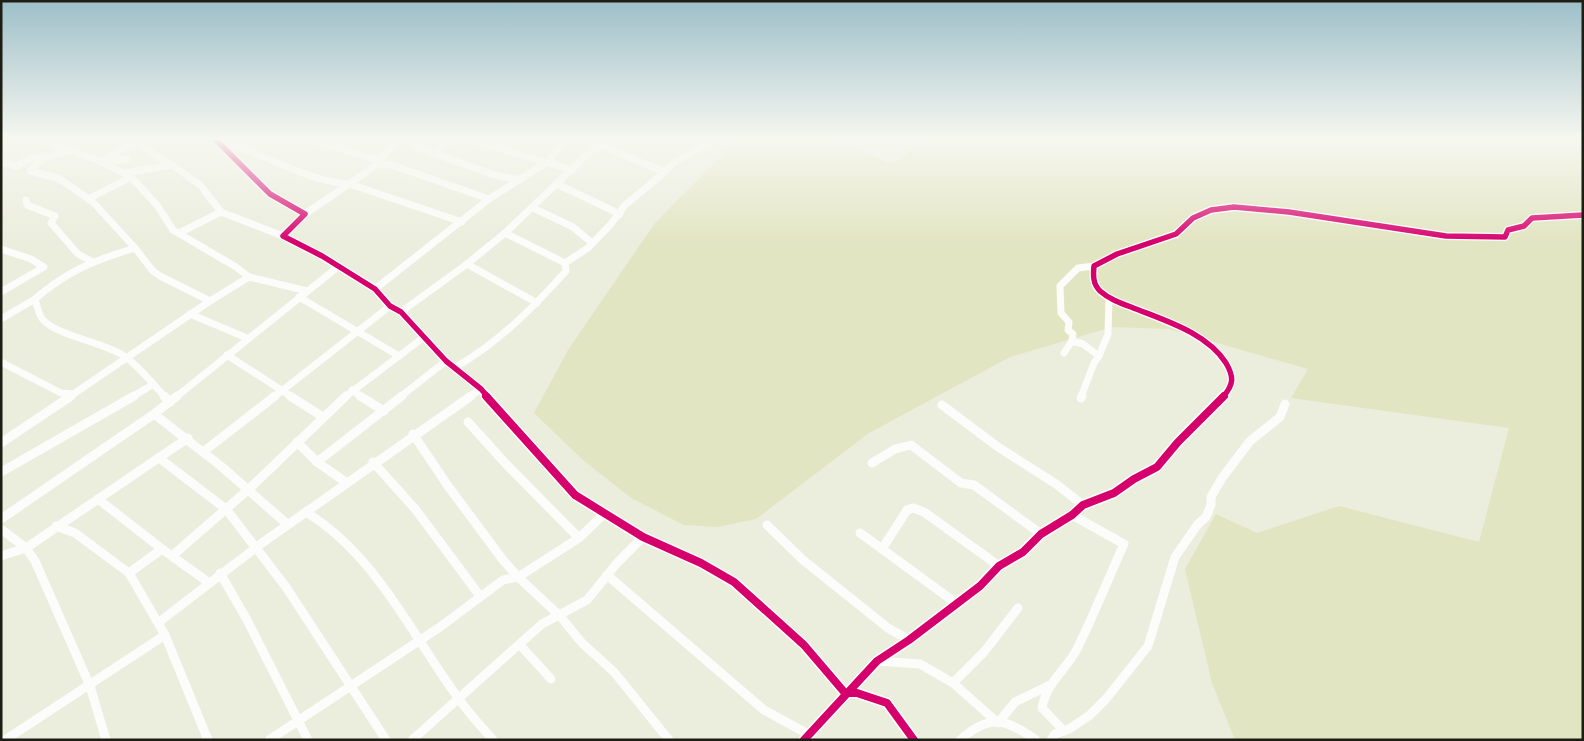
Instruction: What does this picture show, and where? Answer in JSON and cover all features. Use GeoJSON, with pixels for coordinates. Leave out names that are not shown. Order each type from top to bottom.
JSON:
{"type":"FeatureCollection","features":[{"type":"Feature","properties":{"kind":"street"},"geometry":{"type":"LineString","coordinates":[[40,174],[58,178],[88,199],[160,276],[210,301]]}},
{"type":"Feature","properties":{"kind":"street"},"geometry":{"type":"LineString","coordinates":[[88,199],[132,174]]}},
{"type":"Feature","properties":{"kind":"street"},"geometry":{"type":"LineString","coordinates":[[184,174],[201,186],[221,212],[283,236],[339,266],[375,290],[390,306],[401,312],[446,361],[456,367],[481,389],[575,495],[643,537],[700,563],[734,582],[804,645],[846,693],[858,693],[887,703],[914,740]]}},
{"type":"Feature","properties":{"kind":"street"},"geometry":{"type":"LineString","coordinates":[[249,174],[270,194],[305,214]]}},
{"type":"Feature","properties":{"kind":"street"},"geometry":{"type":"LineString","coordinates":[[301,174],[333,183],[350,184],[462,222]]}},
{"type":"Feature","properties":{"kind":"street"},"geometry":{"type":"LineString","coordinates":[[283,236],[305,214],[363,174]]}},
{"type":"Feature","properties":{"kind":"street"},"geometry":{"type":"LineString","coordinates":[[416,174],[489,199]]}},
{"type":"Feature","properties":{"kind":"street"},"geometry":{"type":"LineString","coordinates":[[491,174],[520,180]]}},
{"type":"Feature","properties":{"kind":"street"},"geometry":{"type":"LineString","coordinates":[[375,290],[489,199],[530,174]]}},
{"type":"Feature","properties":{"kind":"street"},"geometry":{"type":"LineString","coordinates":[[401,312],[467,264],[505,233],[568,174]]}},
{"type":"Feature","properties":{"kind":"street"},"geometry":{"type":"LineString","coordinates":[[565,263],[588,248],[620,214],[631,199],[663,174]]}},
{"type":"Feature","properties":{"kind":"street"},"geometry":{"type":"LineString","coordinates":[[128,175],[150,196],[170,222],[173,230],[236,267],[249,277],[307,291]]}},
{"type":"Feature","properties":{"kind":"street"},"geometry":{"type":"LineString","coordinates":[[557,184],[620,214]]}},
{"type":"Feature","properties":{"kind":"street"},"geometry":{"type":"LineString","coordinates":[[26,200],[27,205],[55,216],[51,223],[78,254],[91,261]]}},
{"type":"Feature","properties":{"kind":"street"},"geometry":{"type":"LineString","coordinates":[[1064,353],[1072,341],[1073,334],[1068,330],[1069,322],[1061,313],[1060,286],[1078,268],[1094,266],[1117,254],[1176,234],[1193,218],[1211,210],[1234,207],[1289,212],[1446,236],[1505,237],[1508,230],[1524,226],[1532,218],[1583,215]]}},
{"type":"Feature","properties":{"kind":"street"},"geometry":{"type":"LineString","coordinates":[[533,208],[573,227],[592,243]]}},
{"type":"Feature","properties":{"kind":"street"},"geometry":{"type":"LineString","coordinates":[[178,233],[221,212]]}},
{"type":"Feature","properties":{"kind":"street"},"geometry":{"type":"LineString","coordinates":[[505,233],[565,263]]}},
{"type":"Feature","properties":{"kind":"street"},"geometry":{"type":"LineString","coordinates":[[1,319],[35,300],[65,274],[91,261],[135,248]]}},
{"type":"Feature","properties":{"kind":"street"},"geometry":{"type":"LineString","coordinates":[[1,249],[31,259],[44,267],[1,292]]}},
{"type":"Feature","properties":{"kind":"street"},"geometry":{"type":"LineString","coordinates":[[456,367],[507,333],[566,271],[565,263]]}},
{"type":"Feature","properties":{"kind":"street"},"geometry":{"type":"LineString","coordinates":[[467,264],[537,303]]}},
{"type":"Feature","properties":{"kind":"street"},"geometry":{"type":"LineString","coordinates":[[1,519],[154,414],[339,266]]}},
{"type":"Feature","properties":{"kind":"street"},"geometry":{"type":"LineString","coordinates":[[607,575],[764,710],[806,737],[877,661],[909,640],[980,586],[999,566],[1023,552],[1040,534],[1072,515],[1083,505],[1114,493],[1156,467],[1225,395],[1232,384],[1233,375],[1222,357],[1189,331],[1109,298],[1099,292],[1092,277],[1094,266]]}},
{"type":"Feature","properties":{"kind":"street"},"geometry":{"type":"LineString","coordinates":[[1,443],[190,314],[249,277]]}},
{"type":"Feature","properties":{"kind":"street"},"geometry":{"type":"LineString","coordinates":[[299,297],[399,356]]}},
{"type":"Feature","properties":{"kind":"street"},"geometry":{"type":"LineString","coordinates":[[1081,398],[1094,363],[1108,334],[1109,298]]}},
{"type":"Feature","properties":{"kind":"street"},"geometry":{"type":"LineString","coordinates":[[35,300],[41,317],[47,324],[58,330],[109,348],[127,358],[170,402]]}},
{"type":"Feature","properties":{"kind":"street"},"geometry":{"type":"LineString","coordinates":[[203,452],[390,306]]}},
{"type":"Feature","properties":{"kind":"street"},"geometry":{"type":"LineString","coordinates":[[190,314],[247,338]]}},
{"type":"Feature","properties":{"kind":"street"},"geometry":{"type":"LineString","coordinates":[[173,555],[249,489],[352,390],[424,337]]}},
{"type":"Feature","properties":{"kind":"street"},"geometry":{"type":"LineString","coordinates":[[1072,341],[1083,344],[1099,356]]}},
{"type":"Feature","properties":{"kind":"street"},"geometry":{"type":"LineString","coordinates":[[227,355],[323,417]]}},
{"type":"Feature","properties":{"kind":"street"},"geometry":{"type":"LineString","coordinates":[[317,462],[446,361]]}},
{"type":"Feature","properties":{"kind":"street"},"geometry":{"type":"LineString","coordinates":[[1,362],[61,393],[75,394]]}},
{"type":"Feature","properties":{"kind":"street"},"geometry":{"type":"LineString","coordinates":[[1,472],[152,385]]}},
{"type":"Feature","properties":{"kind":"street"},"geometry":{"type":"LineString","coordinates":[[159,622],[256,546],[347,483],[413,434],[481,389]]}},
{"type":"Feature","properties":{"kind":"street"},"geometry":{"type":"LineString","coordinates":[[352,390],[384,411]]}},
{"type":"Feature","properties":{"kind":"street"},"geometry":{"type":"LineString","coordinates":[[1052,740],[1055,734],[1064,731],[1096,710],[1148,646],[1175,557],[1198,524],[1206,517],[1211,505],[1211,497],[1222,478],[1250,441],[1280,417],[1285,404]]}},
{"type":"Feature","properties":{"kind":"street"},"geometry":{"type":"LineString","coordinates":[[942,405],[998,447],[1056,484],[1083,505]]}},
{"type":"Feature","properties":{"kind":"street"},"geometry":{"type":"LineString","coordinates":[[154,414],[188,438],[249,489],[287,524]]}},
{"type":"Feature","properties":{"kind":"street"},"geometry":{"type":"LineString","coordinates":[[468,422],[506,464],[579,538]]}},
{"type":"Feature","properties":{"kind":"street"},"geometry":{"type":"LineString","coordinates":[[413,434],[448,486],[518,577],[560,616],[582,643],[614,672],[669,740]]}},
{"type":"Feature","properties":{"kind":"street"},"geometry":{"type":"LineString","coordinates":[[1,556],[26,548],[188,438]]}},
{"type":"Feature","properties":{"kind":"street"},"geometry":{"type":"LineString","coordinates":[[297,442],[317,462],[347,483]]}},
{"type":"Feature","properties":{"kind":"street"},"geometry":{"type":"LineString","coordinates":[[872,463],[894,449],[911,444],[961,484],[974,485],[1040,534]]}},
{"type":"Feature","properties":{"kind":"street"},"geometry":{"type":"LineString","coordinates":[[160,458],[226,509],[256,546],[286,587],[386,740]]}},
{"type":"Feature","properties":{"kind":"street"},"geometry":{"type":"LineString","coordinates":[[373,462],[426,521],[480,596]]}},
{"type":"Feature","properties":{"kind":"street"},"geometry":{"type":"LineString","coordinates":[[98,499],[208,582]]}},
{"type":"Feature","properties":{"kind":"street"},"geometry":{"type":"LineString","coordinates":[[882,550],[907,510],[913,508],[924,512],[999,566]]}},
{"type":"Feature","properties":{"kind":"street"},"geometry":{"type":"LineString","coordinates":[[306,512],[327,525],[364,562],[382,584],[459,700],[493,740]]}},
{"type":"Feature","properties":{"kind":"street"},"geometry":{"type":"LineString","coordinates":[[269,740],[420,640],[503,580],[518,577],[579,538],[604,514]]}},
{"type":"Feature","properties":{"kind":"street"},"geometry":{"type":"LineString","coordinates":[[1064,731],[1042,708],[1043,701],[1050,685],[1076,651],[1124,544],[1072,515]]}},
{"type":"Feature","properties":{"kind":"street"},"geometry":{"type":"LineString","coordinates":[[767,525],[803,560],[888,628],[909,640]]}},
{"type":"Feature","properties":{"kind":"street"},"geometry":{"type":"LineString","coordinates":[[56,526],[75,533],[129,573],[166,635],[208,740]]}},
{"type":"Feature","properties":{"kind":"street"},"geometry":{"type":"LineString","coordinates":[[1,529],[26,548],[35,561],[90,686],[106,740]]}},
{"type":"Feature","properties":{"kind":"street"},"geometry":{"type":"LineString","coordinates":[[860,533],[956,603]]}},
{"type":"Feature","properties":{"kind":"street"},"geometry":{"type":"LineString","coordinates":[[412,740],[542,624],[560,616],[586,600],[643,537]]}},
{"type":"Feature","properties":{"kind":"street"},"geometry":{"type":"LineString","coordinates":[[129,573],[162,549]]}},
{"type":"Feature","properties":{"kind":"street"},"geometry":{"type":"LineString","coordinates":[[220,573],[246,618],[308,740]]}},
{"type":"Feature","properties":{"kind":"street"},"geometry":{"type":"LineString","coordinates":[[953,683],[984,652],[1018,608]]}},
{"type":"Feature","properties":{"kind":"street"},"geometry":{"type":"LineString","coordinates":[[6,740],[166,635]]}},
{"type":"Feature","properties":{"kind":"street"},"geometry":{"type":"LineString","coordinates":[[520,645],[551,679]]}},
{"type":"Feature","properties":{"kind":"street"},"geometry":{"type":"LineString","coordinates":[[877,661],[920,664],[953,683],[998,723]]}},
{"type":"Feature","properties":{"kind":"street"},"geometry":{"type":"LineString","coordinates":[[998,723],[1015,702],[1050,685]]}},
{"type":"Feature","properties":{"kind":"street"},"geometry":{"type":"LineString","coordinates":[[960,740],[976,727],[989,721],[1020,729],[1036,740]]}},
{"type":"Feature","properties":{"kind":"green space"},"geometry":{"type":"Polygon","coordinates":[[[704,174],[1583,174],[1583,740],[1235,740],[1212,683],[1185,569],[1216,514],[1257,533],[1339,506],[1479,542],[1509,428],[1291,398],[1308,369],[1169,329],[1112,327],[1010,357],[869,433],[756,519],[717,527],[684,525],[631,498],[583,460],[534,413],[568,350],[655,223],[704,174]]]}},
{"type":"Feature","properties":{"kind":"cycle path"},"geometry":{"type":"LineString","coordinates":[[250,174],[270,194],[305,214],[283,236],[322,256],[375,289],[390,306],[401,312],[446,361],[481,389],[575,495],[643,537],[701,563],[734,582],[804,645],[845,693],[857,693],[887,703],[914,740]]}},
{"type":"Feature","properties":{"kind":"cycle path"},"geometry":{"type":"LineString","coordinates":[[804,740],[877,661],[909,640],[980,586],[999,566],[1023,552],[1041,534],[1072,515],[1083,505],[1114,493],[1134,479],[1157,467],[1178,442],[1225,395],[1232,385],[1233,375],[1222,357],[1189,331],[1104,295],[1095,285],[1093,276],[1094,266],[1117,254],[1176,234],[1193,218],[1211,210],[1234,207],[1289,212],[1446,236],[1505,237],[1508,230],[1524,226],[1532,218],[1583,215]]}}]}
